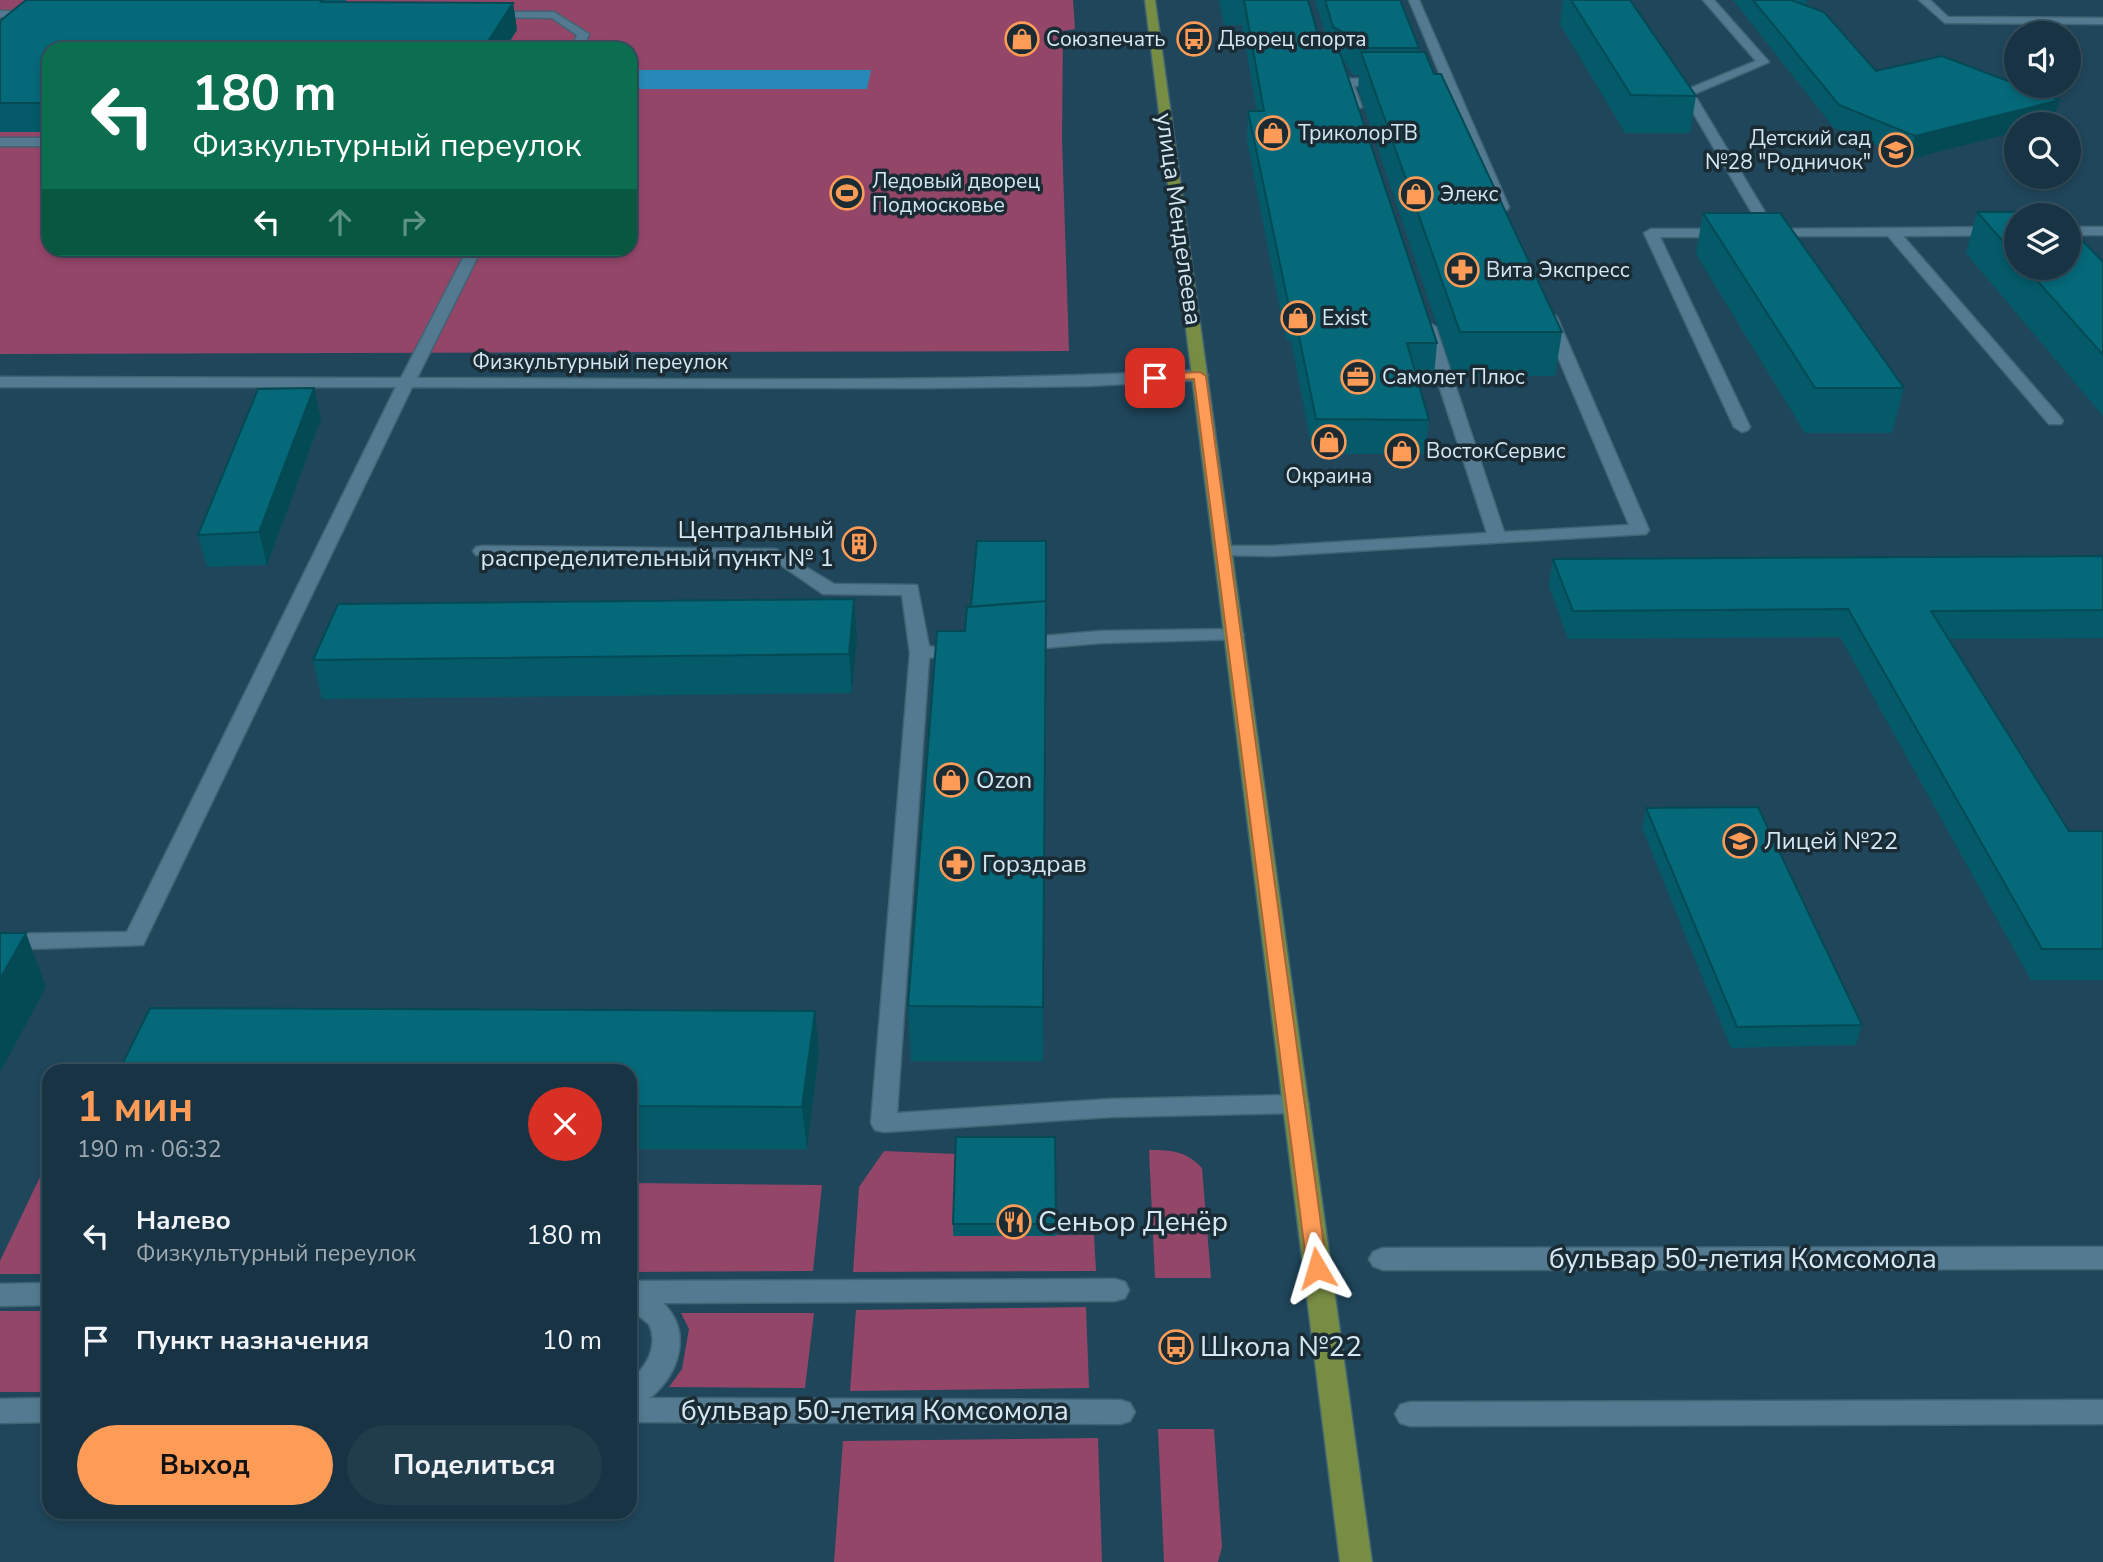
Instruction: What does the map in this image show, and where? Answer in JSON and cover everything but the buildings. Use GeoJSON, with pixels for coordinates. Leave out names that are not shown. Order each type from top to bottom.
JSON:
{"type":"FeatureCollection","features":[{"type":"Feature","properties":{"kind":"main road","name":"улица Менделеева"},"geometry":{"type":"LineString","coordinates":[[1150,0],[1356,1562]]}},
{"type":"Feature","properties":{"kind":"street"},"geometry":{"type":"LineString","coordinates":[[1414,0],[1442,82],[1510,226]]}},
{"type":"Feature","properties":{"kind":"street"},"geometry":{"type":"LineString","coordinates":[[1708,0],[1763,62],[1687,92],[1771,233]]}},
{"type":"Feature","properties":{"kind":"street"},"geometry":{"type":"LineString","coordinates":[[1924,0],[1945,20],[2103,21]]}},
{"type":"Feature","properties":{"kind":"street"},"geometry":{"type":"LineString","coordinates":[[2,15],[52,14]]}},
{"type":"Feature","properties":{"kind":"street"},"geometry":{"type":"LineString","coordinates":[[473,15],[554,15],[583,34],[580,42]]}},
{"type":"Feature","properties":{"kind":"street"},"geometry":{"type":"LineString","coordinates":[[1360,121],[1345,78],[1398,82]]}},
{"type":"Feature","properties":{"kind":"street"},"geometry":{"type":"LineString","coordinates":[[0,142],[42,142]]}},
{"type":"Feature","properties":{"kind":"street"},"geometry":{"type":"LineString","coordinates":[[2081,231],[2103,231]]}},
{"type":"Feature","properties":{"kind":"street"},"geometry":{"type":"LineString","coordinates":[[1892,232],[2055,421]]}},
{"type":"Feature","properties":{"kind":"street"},"geometry":{"type":"LineString","coordinates":[[1742,427],[1651,233],[2004,232]]}},
{"type":"Feature","properties":{"kind":"street"},"geometry":{"type":"LineString","coordinates":[[0,942],[135,940],[406,383],[471,256]]}},
{"type":"Feature","properties":{"kind":"street"},"geometry":{"type":"LineString","coordinates":[[1223,551],[1272,551],[1640,530],[1543,302]]}},
{"type":"Feature","properties":{"kind":"street"},"geometry":{"type":"LineString","coordinates":[[1423,312],[1497,538]]}},
{"type":"Feature","properties":{"kind":"street","name":"Физкультурный переулок"},"geometry":{"type":"LineString","coordinates":[[0,382],[1087,382],[1200,376]]}},
{"type":"Feature","properties":{"kind":"street"},"geometry":{"type":"LineString","coordinates":[[482,551],[776,554],[830,590],[910,589],[920,653],[884,1123],[1111,1108],[1296,1104]]}},
{"type":"Feature","properties":{"kind":"street"},"geometry":{"type":"LineString","coordinates":[[1004,645],[1101,637],[1234,635]]}},
{"type":"Feature","properties":{"kind":"street"},"geometry":{"type":"LineString","coordinates":[[920,653],[948,650]]}},
{"type":"Feature","properties":{"kind":"street","name":"бульвар 50-летия Комсомола"},"geometry":{"type":"LineString","coordinates":[[1383,1259],[2103,1258]]}},
{"type":"Feature","properties":{"kind":"street"},"geometry":{"type":"LineString","coordinates":[[637,1294],[1115,1290]]}},
{"type":"Feature","properties":{"kind":"street"},"geometry":{"type":"LineString","coordinates":[[0,1295],[42,1294]]}},
{"type":"Feature","properties":{"kind":"street"},"geometry":{"type":"LineString","coordinates":[[637,1298],[659,1314],[667,1331],[667,1349],[661,1368],[637,1392]]}},
{"type":"Feature","properties":{"kind":"street"},"geometry":{"type":"LineString","coordinates":[[0,1410],[42,1410]]}},
{"type":"Feature","properties":{"kind":"street","name":"бульвар 50-летия Комсомола"},"geometry":{"type":"LineString","coordinates":[[637,1410],[1120,1412]]}},
{"type":"Feature","properties":{"kind":"street"},"geometry":{"type":"LineString","coordinates":[[1410,1414],[2103,1412]]}},
{"type":"Feature","properties":{"kind":"shaded area","name":"Ледовый дворец Подмосковье"},"geometry":{"type":"Polygon","coordinates":[[[0,0],[1073,0],[1075,29],[1063,31],[1062,139],[1069,351],[0,354],[0,0]]]}},
{"type":"Feature","properties":{"kind":"shaded area"},"geometry":{"type":"Polygon","coordinates":[[[1149,1150],[1178,1153],[1190,1158],[1202,1168],[1211,1278],[1155,1278],[1149,1150]]]}},
{"type":"Feature","properties":{"kind":"shaded area"},"geometry":{"type":"Polygon","coordinates":[[[884,1151],[956,1154],[953,1236],[1094,1235],[1096,1271],[853,1272],[859,1187],[884,1151]]]}},
{"type":"Feature","properties":{"kind":"shaded area"},"geometry":{"type":"Polygon","coordinates":[[[42,1177],[42,1274],[0,1274],[0,1261],[42,1177]]]}},
{"type":"Feature","properties":{"kind":"shaded area"},"geometry":{"type":"Polygon","coordinates":[[[637,1183],[822,1185],[813,1271],[637,1272],[637,1183]]]}},
{"type":"Feature","properties":{"kind":"shaded area"},"geometry":{"type":"Polygon","coordinates":[[[1086,1307],[1089,1388],[850,1391],[856,1310],[1086,1307]]]}},
{"type":"Feature","properties":{"kind":"shaded area"},"geometry":{"type":"Polygon","coordinates":[[[0,1311],[42,1311],[42,1392],[0,1392],[0,1311]]]}},
{"type":"Feature","properties":{"kind":"shaded area"},"geometry":{"type":"Polygon","coordinates":[[[681,1313],[814,1313],[805,1388],[669,1387],[682,1369],[689,1329],[681,1313]]]}},
{"type":"Feature","properties":{"kind":"shaded area"},"geometry":{"type":"Polygon","coordinates":[[[1158,1429],[1214,1429],[1222,1547],[1218,1562],[1164,1562],[1158,1429]]]}},
{"type":"Feature","properties":{"kind":"shaded area"},"geometry":{"type":"Polygon","coordinates":[[[1098,1438],[1102,1562],[834,1562],[843,1441],[1098,1438]]]}},
{"type":"Feature","properties":{"kind":"water"},"geometry":{"type":"Polygon","coordinates":[[[639,70],[871,70],[867,89],[637,89],[639,70]]]}},
{"type":"Feature","properties":{"kind":"place","name":"Союзпечать"},"geometry":{"type":"Point","coordinates":[1022,39]}},
{"type":"Feature","properties":{"kind":"place","name":"Дворец спорта"},"geometry":{"type":"Point","coordinates":[1194,39]}},
{"type":"Feature","properties":{"kind":"place","name":"ТриколорТВ"},"geometry":{"type":"Point","coordinates":[1273,133]}},
{"type":"Feature","properties":{"kind":"place","name":"Детский сад №28 \"Родничок\""},"geometry":{"type":"Point","coordinates":[1896,150]}},
{"type":"Feature","properties":{"kind":"place","name":"Ледовый дворец Подмосковье"},"geometry":{"type":"Point","coordinates":[847,193]}},
{"type":"Feature","properties":{"kind":"place","name":"Элекс"},"geometry":{"type":"Point","coordinates":[1416,194]}},
{"type":"Feature","properties":{"kind":"place","name":"Вита Экспресс"},"geometry":{"type":"Point","coordinates":[1462,270]}},
{"type":"Feature","properties":{"kind":"place","name":"Exist"},"geometry":{"type":"Point","coordinates":[1298,318]}},
{"type":"Feature","properties":{"kind":"place","name":"Самолет Плюс"},"geometry":{"type":"Point","coordinates":[1358,377]}},
{"type":"Feature","properties":{"kind":"place","name":"Окраина"},"geometry":{"type":"Point","coordinates":[1329,442]}},
{"type":"Feature","properties":{"kind":"place","name":"ВостокСервис"},"geometry":{"type":"Point","coordinates":[1402,451]}},
{"type":"Feature","properties":{"kind":"place","name":"Центральный распределительный пункт № 1"},"geometry":{"type":"Point","coordinates":[859,544]}},
{"type":"Feature","properties":{"kind":"place","name":"Ozon"},"geometry":{"type":"Point","coordinates":[951,780]}},
{"type":"Feature","properties":{"kind":"place","name":"Лицей №22"},"geometry":{"type":"Point","coordinates":[1740,841]}},
{"type":"Feature","properties":{"kind":"place","name":"Горздрав"},"geometry":{"type":"Point","coordinates":[957,864]}},
{"type":"Feature","properties":{"kind":"place","name":"Сеньор Денёр"},"geometry":{"type":"Point","coordinates":[1014,1222]}},
{"type":"Feature","properties":{"kind":"place","name":"Школа №22"},"geometry":{"type":"Point","coordinates":[1176,1347]}},
{"type":"Feature","properties":{"kind":"route"},"geometry":{"type":"LineString","coordinates":[[1155,378],[1200,376],[1317,1268]]}}]}
